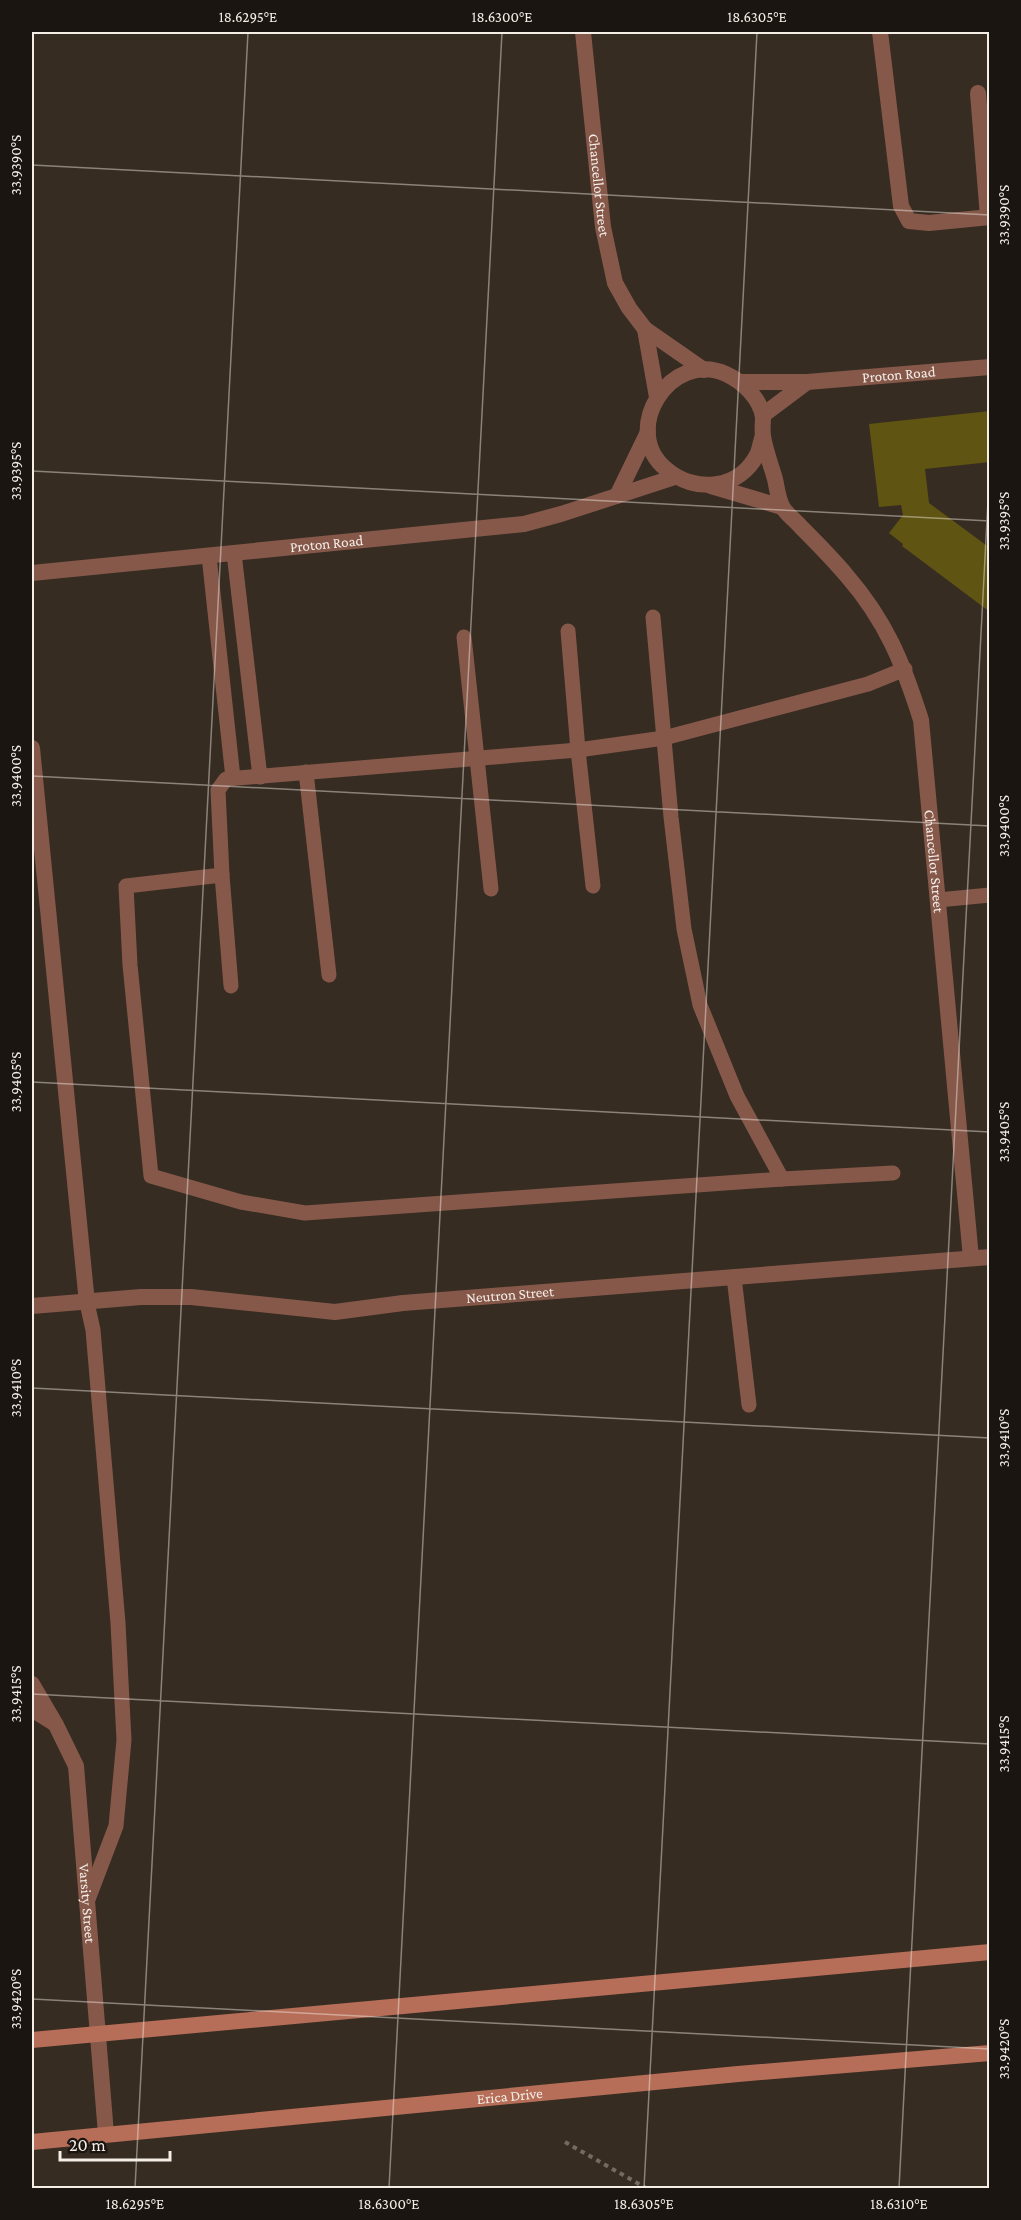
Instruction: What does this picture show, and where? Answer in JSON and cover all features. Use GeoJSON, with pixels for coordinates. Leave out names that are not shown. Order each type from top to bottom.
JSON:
{"type":"FeatureCollection","features":[{"type":"Feature","properties":{"kind":"main road"},"geometry":{"type":"LineString","coordinates":[[32,2040],[990,1952]]}},
{"type":"Feature","properties":{"kind":"main road","name":"Erica Drive"},"geometry":{"type":"LineString","coordinates":[[32,2142],[738,2074],[990,2053]]}},
{"type":"Feature","properties":{"kind":"street","name":"Chancellor Street"},"geometry":{"type":"LineString","coordinates":[[583,32],[603,227],[615,283],[629,308],[645,329],[704,370]]}},
{"type":"Feature","properties":{"kind":"street"},"geometry":{"type":"LineString","coordinates":[[880,32],[901,206],[909,220],[929,223],[989,217],[978,93]]}},
{"type":"Feature","properties":{"kind":"street","name":"Chancellor Street"},"geometry":{"type":"LineString","coordinates":[[645,329],[657,397]]}},
{"type":"Feature","properties":{"kind":"street","name":"Proton Road"},"geometry":{"type":"LineString","coordinates":[[741,382],[807,382],[990,367]]}},
{"type":"Feature","properties":{"kind":"street"},"geometry":{"type":"LineString","coordinates":[[704,370],[724,373],[741,382],[755,397],[763,415],[763,435],[757,454],[745,470],[729,481],[711,485],[692,484],[675,477],[661,466],[652,450],[648,432],[649,414],[657,397],[669,383],[684,374],[704,370]]}},
{"type":"Feature","properties":{"kind":"street"},"geometry":{"type":"LineString","coordinates":[[763,415],[807,382]]}},
{"type":"Feature","properties":{"kind":"street"},"geometry":{"type":"LineString","coordinates":[[617,496],[648,432]]}},
{"type":"Feature","properties":{"kind":"street","name":"Chancellor Street"},"geometry":{"type":"LineString","coordinates":[[763,435],[782,507],[848,577],[885,628],[905,669],[921,720],[971,1258]]}},
{"type":"Feature","properties":{"kind":"street","name":"Proton Road"},"geometry":{"type":"LineString","coordinates":[[32,573],[524,524],[675,477]]}},
{"type":"Feature","properties":{"kind":"street","name":"Chancellor Street"},"geometry":{"type":"LineString","coordinates":[[711,485],[782,507]]}},
{"type":"Feature","properties":{"kind":"street"},"geometry":{"type":"LineString","coordinates":[[32,748],[87,1303]]}},
{"type":"Feature","properties":{"kind":"street","name":"Neutron Street"},"geometry":{"type":"LineString","coordinates":[[32,1306],[141,1298],[191,1297],[335,1312],[403,1303],[990,1257]]}},
{"type":"Feature","properties":{"kind":"street","name":"Varsity Street"},"geometry":{"type":"LineString","coordinates":[[32,1684],[76,1766],[106,2134]]}},
{"type":"Feature","properties":{"kind":"lane"},"geometry":{"type":"LineString","coordinates":[[234,553],[260,777]]}},
{"type":"Feature","properties":{"kind":"lane"},"geometry":{"type":"LineString","coordinates":[[209,556],[234,778]]}},
{"type":"Feature","properties":{"kind":"lane"},"geometry":{"type":"LineString","coordinates":[[653,617],[684,929],[700,1005],[737,1096],[782,1179]]}},
{"type":"Feature","properties":{"kind":"lane"},"geometry":{"type":"LineString","coordinates":[[568,631],[593,886]]}},
{"type":"Feature","properties":{"kind":"lane"},"geometry":{"type":"LineString","coordinates":[[464,638],[491,889]]}},
{"type":"Feature","properties":{"kind":"lane"},"geometry":{"type":"LineString","coordinates":[[231,986],[218,790],[226,779],[477,760],[578,750],[664,738],[868,684],[905,669]]}},
{"type":"Feature","properties":{"kind":"lane"},"geometry":{"type":"LineString","coordinates":[[306,772],[329,975]]}},
{"type":"Feature","properties":{"kind":"lane"},"geometry":{"type":"LineString","coordinates":[[222,875],[126,886],[130,965],[151,1176],[241,1202],[305,1213],[893,1173]]}},
{"type":"Feature","properties":{"kind":"lane"},"geometry":{"type":"LineString","coordinates":[[938,900],[990,895]]}},
{"type":"Feature","properties":{"kind":"lane"},"geometry":{"type":"LineString","coordinates":[[734,1277],[749,1405]]}},
{"type":"Feature","properties":{"kind":"lane"},"geometry":{"type":"LineString","coordinates":[[87,1303],[93,1330],[117,1612],[124,1740],[116,1826],[87,1902]]}},
{"type":"Feature","properties":{"kind":"lane"},"geometry":{"type":"LineString","coordinates":[[32,1710],[56,1725]]}},
{"type":"Feature","properties":{"kind":"path"},"geometry":{"type":"LineString","coordinates":[[565,2142],[646,2188]]}},
{"type":"Feature","properties":{"kind":"building"},"geometry":{"type":"Polygon","coordinates":[[[990,411],[990,462],[925,469],[929,503],[990,548],[990,612],[902,546],[903,544],[889,533],[903,515],[901,505],[879,507],[869,424],[990,411]]]}}]}
